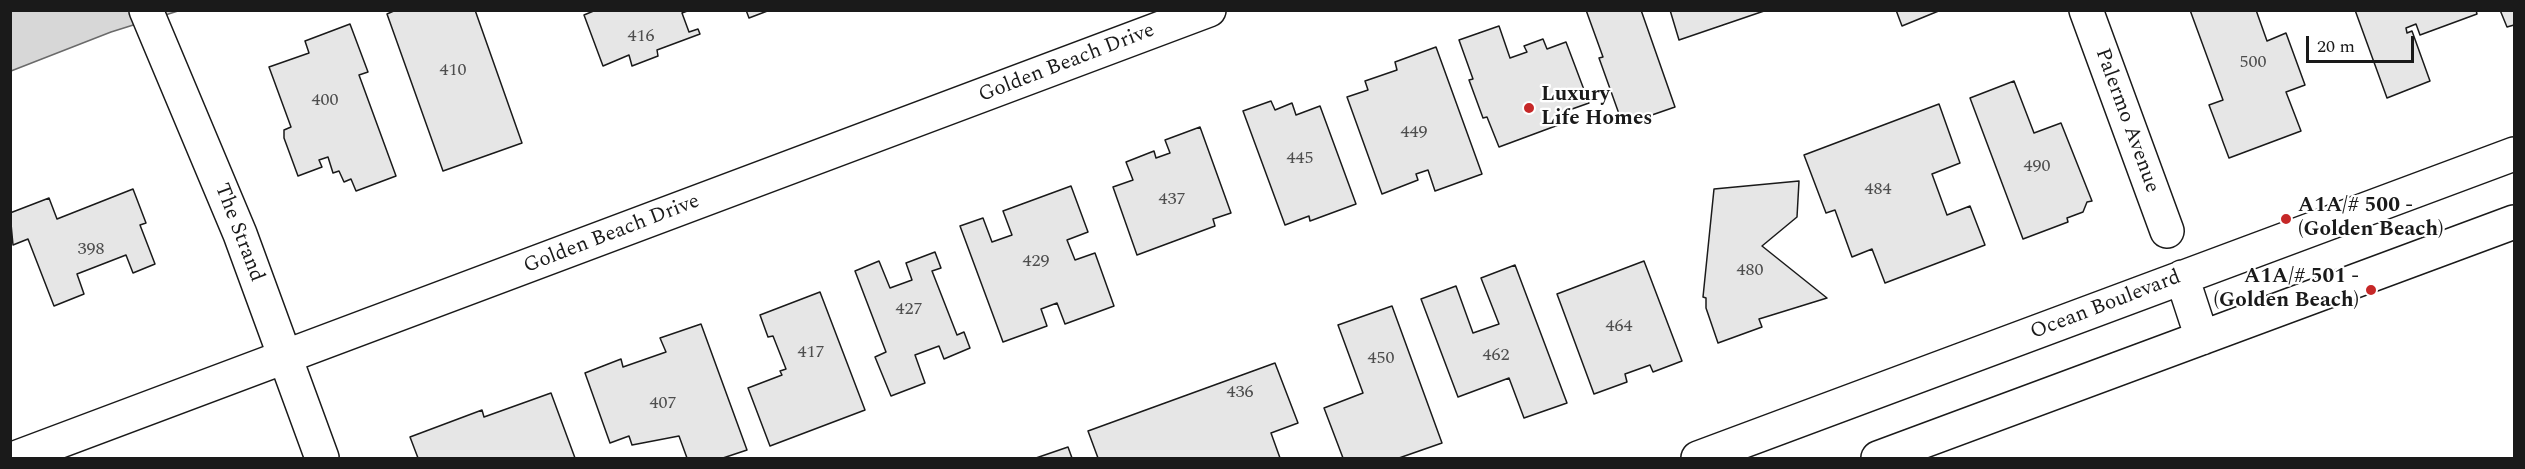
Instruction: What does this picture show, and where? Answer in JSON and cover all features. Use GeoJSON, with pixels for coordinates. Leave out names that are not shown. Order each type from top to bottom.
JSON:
{"type":"FeatureCollection","features":[{"type":"Feature","properties":{"kind":"street","name":"Golden Beach Drive"},"geometry":{"type":"LineString","coordinates":[[15,459],[1209,10]]}},
{"type":"Feature","properties":{"kind":"street","name":"Palermo Avenue"},"geometry":{"type":"LineString","coordinates":[[2086,10],[2167,231]]}},
{"type":"Feature","properties":{"kind":"street","name":"The Strand"},"geometry":{"type":"LineString","coordinates":[[149,19],[240,234],[322,459]]}},
{"type":"Feature","properties":{"kind":"street","name":"Ocean Boulevard"},"geometry":{"type":"LineString","coordinates":[[1698,459],[2514,154]]}},
{"type":"Feature","properties":{"kind":"street"},"geometry":{"type":"LineString","coordinates":[[1878,459],[2514,222]]}},
{"type":"Feature","properties":{"kind":"street"},"geometry":{"type":"LineString","coordinates":[[2182,277],[2202,338]]}},
{"type":"Feature","properties":{"kind":"shaded area"},"geometry":{"type":"Polygon","coordinates":[[[11,11],[178,11],[111,32],[11,71],[11,11]]]}},
{"type":"Feature","properties":{"kind":"building"},"geometry":{"type":"Polygon","coordinates":[[[396,10],[475,10],[522,143],[443,171],[387,14],[396,10]]]}},
{"type":"Feature","properties":{"kind":"building"},"geometry":{"type":"Polygon","coordinates":[[[596,10],[690,10],[682,13],[689,32],[698,29],[700,34],[657,50],[658,56],[632,66],[629,55],[603,66],[584,15],[596,10]]]}},
{"type":"Feature","properties":{"kind":"building"},"geometry":{"type":"Polygon","coordinates":[[[746,10],[770,10],[749,18],[746,10]]]}},
{"type":"Feature","properties":{"kind":"building"},"geometry":{"type":"Polygon","coordinates":[[[1586,10],[1641,10],[1675,107],[1623,125],[1599,58],[1603,57],[1586,10]]]}},
{"type":"Feature","properties":{"kind":"building"},"geometry":{"type":"Polygon","coordinates":[[[1670,10],[1767,10],[1679,40],[1670,10]]]}},
{"type":"Feature","properties":{"kind":"building"},"geometry":{"type":"Polygon","coordinates":[[[1896,10],[1941,10],[1902,26],[1896,10]]]}},
{"type":"Feature","properties":{"kind":"building"},"geometry":{"type":"Polygon","coordinates":[[[2190,10],[2256,10],[2267,41],[2286,33],[2305,85],[2286,92],[2301,131],[2229,158],[2209,105],[2223,100],[2190,10]]]}},
{"type":"Feature","properties":{"kind":"building"},"geometry":{"type":"Polygon","coordinates":[[[2355,10],[2476,10],[2477,14],[2420,35],[2416,24],[2406,28],[2407,33],[2412,31],[2430,81],[2387,98],[2355,10]]]}},
{"type":"Feature","properties":{"kind":"building"},"geometry":{"type":"Polygon","coordinates":[[[2500,10],[2514,10],[2514,25],[2507,27],[2500,10]]]}},
{"type":"Feature","properties":{"kind":"building"},"geometry":{"type":"Polygon","coordinates":[[[350,24],[368,72],[359,75],[396,176],[356,191],[351,179],[344,182],[339,171],[333,173],[328,157],[319,160],[322,167],[298,176],[284,138],[284,130],[291,127],[269,67],[309,53],[305,41],[350,24]]]}},
{"type":"Feature","properties":{"kind":"building"},"geometry":{"type":"Polygon","coordinates":[[[1499,26],[1510,58],[1527,52],[1524,46],[1543,39],[1547,49],[1566,42],[1589,103],[1558,114],[1561,124],[1499,147],[1487,117],[1483,118],[1469,80],[1473,79],[1459,40],[1499,26]]]}},
{"type":"Feature","properties":{"kind":"building"},"geometry":{"type":"Polygon","coordinates":[[[1436,47],[1482,174],[1435,191],[1428,170],[1416,174],[1418,180],[1382,194],[1347,97],[1368,90],[1365,81],[1397,70],[1395,62],[1436,47]]]}},
{"type":"Feature","properties":{"kind":"building"},"geometry":{"type":"Polygon","coordinates":[[[2014,81],[2034,133],[2061,123],[2092,201],[2087,202],[2083,212],[2067,218],[2068,222],[2023,239],[1970,98],[2014,81]]]}},
{"type":"Feature","properties":{"kind":"building"},"geometry":{"type":"Polygon","coordinates":[[[1271,101],[1275,110],[1292,103],[1296,115],[1320,106],[1356,204],[1310,221],[1309,216],[1285,225],[1243,111],[1271,101]]]}},
{"type":"Feature","properties":{"kind":"building"},"geometry":{"type":"Polygon","coordinates":[[[1939,104],[1960,163],[1932,174],[1947,215],[1970,206],[1985,245],[1885,283],[1872,249],[1852,257],[1835,210],[1826,213],[1804,155],[1939,104]]]}},
{"type":"Feature","properties":{"kind":"building"},"geometry":{"type":"Polygon","coordinates":[[[1200,127],[1231,213],[1213,219],[1215,226],[1137,255],[1113,187],[1133,180],[1126,162],[1154,151],[1156,158],[1170,153],[1165,140],[1200,127]]]}},
{"type":"Feature","properties":{"kind":"building"},"geometry":{"type":"Polygon","coordinates":[[[1799,181],[1797,217],[1762,246],[1827,298],[1759,319],[1762,327],[1718,343],[1706,308],[1706,298],[1703,297],[1714,189],[1799,181]]]}},
{"type":"Feature","properties":{"kind":"building"},"geometry":{"type":"Polygon","coordinates":[[[1071,186],[1088,232],[1067,240],[1075,260],[1095,253],[1114,306],[1065,324],[1057,303],[1041,309],[1047,326],[1003,342],[960,226],[983,218],[992,242],[1012,235],[1003,211],[1071,186]]]}},
{"type":"Feature","properties":{"kind":"building"},"geometry":{"type":"Polygon","coordinates":[[[133,189],[146,223],[140,225],[155,264],[133,273],[126,255],[77,274],[84,294],[54,306],[28,239],[13,245],[10,213],[49,198],[57,219],[133,189]]]}},
{"type":"Feature","properties":{"kind":"building"},"geometry":{"type":"Polygon","coordinates":[[[935,252],[941,268],[932,271],[957,335],[964,332],[970,348],[944,359],[939,346],[915,355],[925,383],[891,396],[875,357],[886,352],[855,271],[879,261],[890,288],[912,280],[906,263],[935,252]]]}},
{"type":"Feature","properties":{"kind":"building"},"geometry":{"type":"Polygon","coordinates":[[[1644,261],[1682,361],[1653,372],[1650,365],[1625,374],[1627,382],[1594,394],[1557,294],[1644,261]]]}},
{"type":"Feature","properties":{"kind":"building"},"geometry":{"type":"Polygon","coordinates":[[[1515,265],[1567,403],[1524,418],[1509,378],[1458,397],[1421,299],[1456,286],[1473,333],[1499,324],[1481,278],[1515,265]]]}},
{"type":"Feature","properties":{"kind":"building"},"geometry":{"type":"Polygon","coordinates":[[[820,292],[865,410],[770,446],[748,388],[782,375],[780,371],[786,369],[773,336],[768,337],[760,315],[820,292]]]}},
{"type":"Feature","properties":{"kind":"building"},"geometry":{"type":"Polygon","coordinates":[[[1392,306],[1442,443],[1399,458],[1343,458],[1324,408],[1363,393],[1338,325],[1392,306]]]}},
{"type":"Feature","properties":{"kind":"building"},"geometry":{"type":"Polygon","coordinates":[[[701,324],[747,450],[723,458],[687,458],[679,436],[632,445],[629,436],[610,443],[585,373],[621,359],[623,367],[666,352],[660,338],[701,324]]]}},
{"type":"Feature","properties":{"kind":"building"},"geometry":{"type":"Polygon","coordinates":[[[1275,363],[1298,423],[1271,433],[1280,458],[1098,458],[1088,431],[1275,363]]]}},
{"type":"Feature","properties":{"kind":"building"},"geometry":{"type":"Polygon","coordinates":[[[551,393],[575,458],[418,458],[410,437],[482,410],[484,417],[551,393]]]}},
{"type":"Feature","properties":{"kind":"building"},"geometry":{"type":"Polygon","coordinates":[[[1068,447],[1072,458],[1036,458],[1068,447]]]}},
{"type":"Feature","properties":{"kind":"place","name":"Luxury Life Homes"},"geometry":{"type":"Point","coordinates":[1529,108]}},
{"type":"Feature","properties":{"kind":"place","name":"A1A/# 500 - (Golden Beach)"},"geometry":{"type":"Point","coordinates":[2286,219]}},
{"type":"Feature","properties":{"kind":"place","name":"A1A/# 501 - (Golden Beach)"},"geometry":{"type":"Point","coordinates":[2371,290]}}]}
